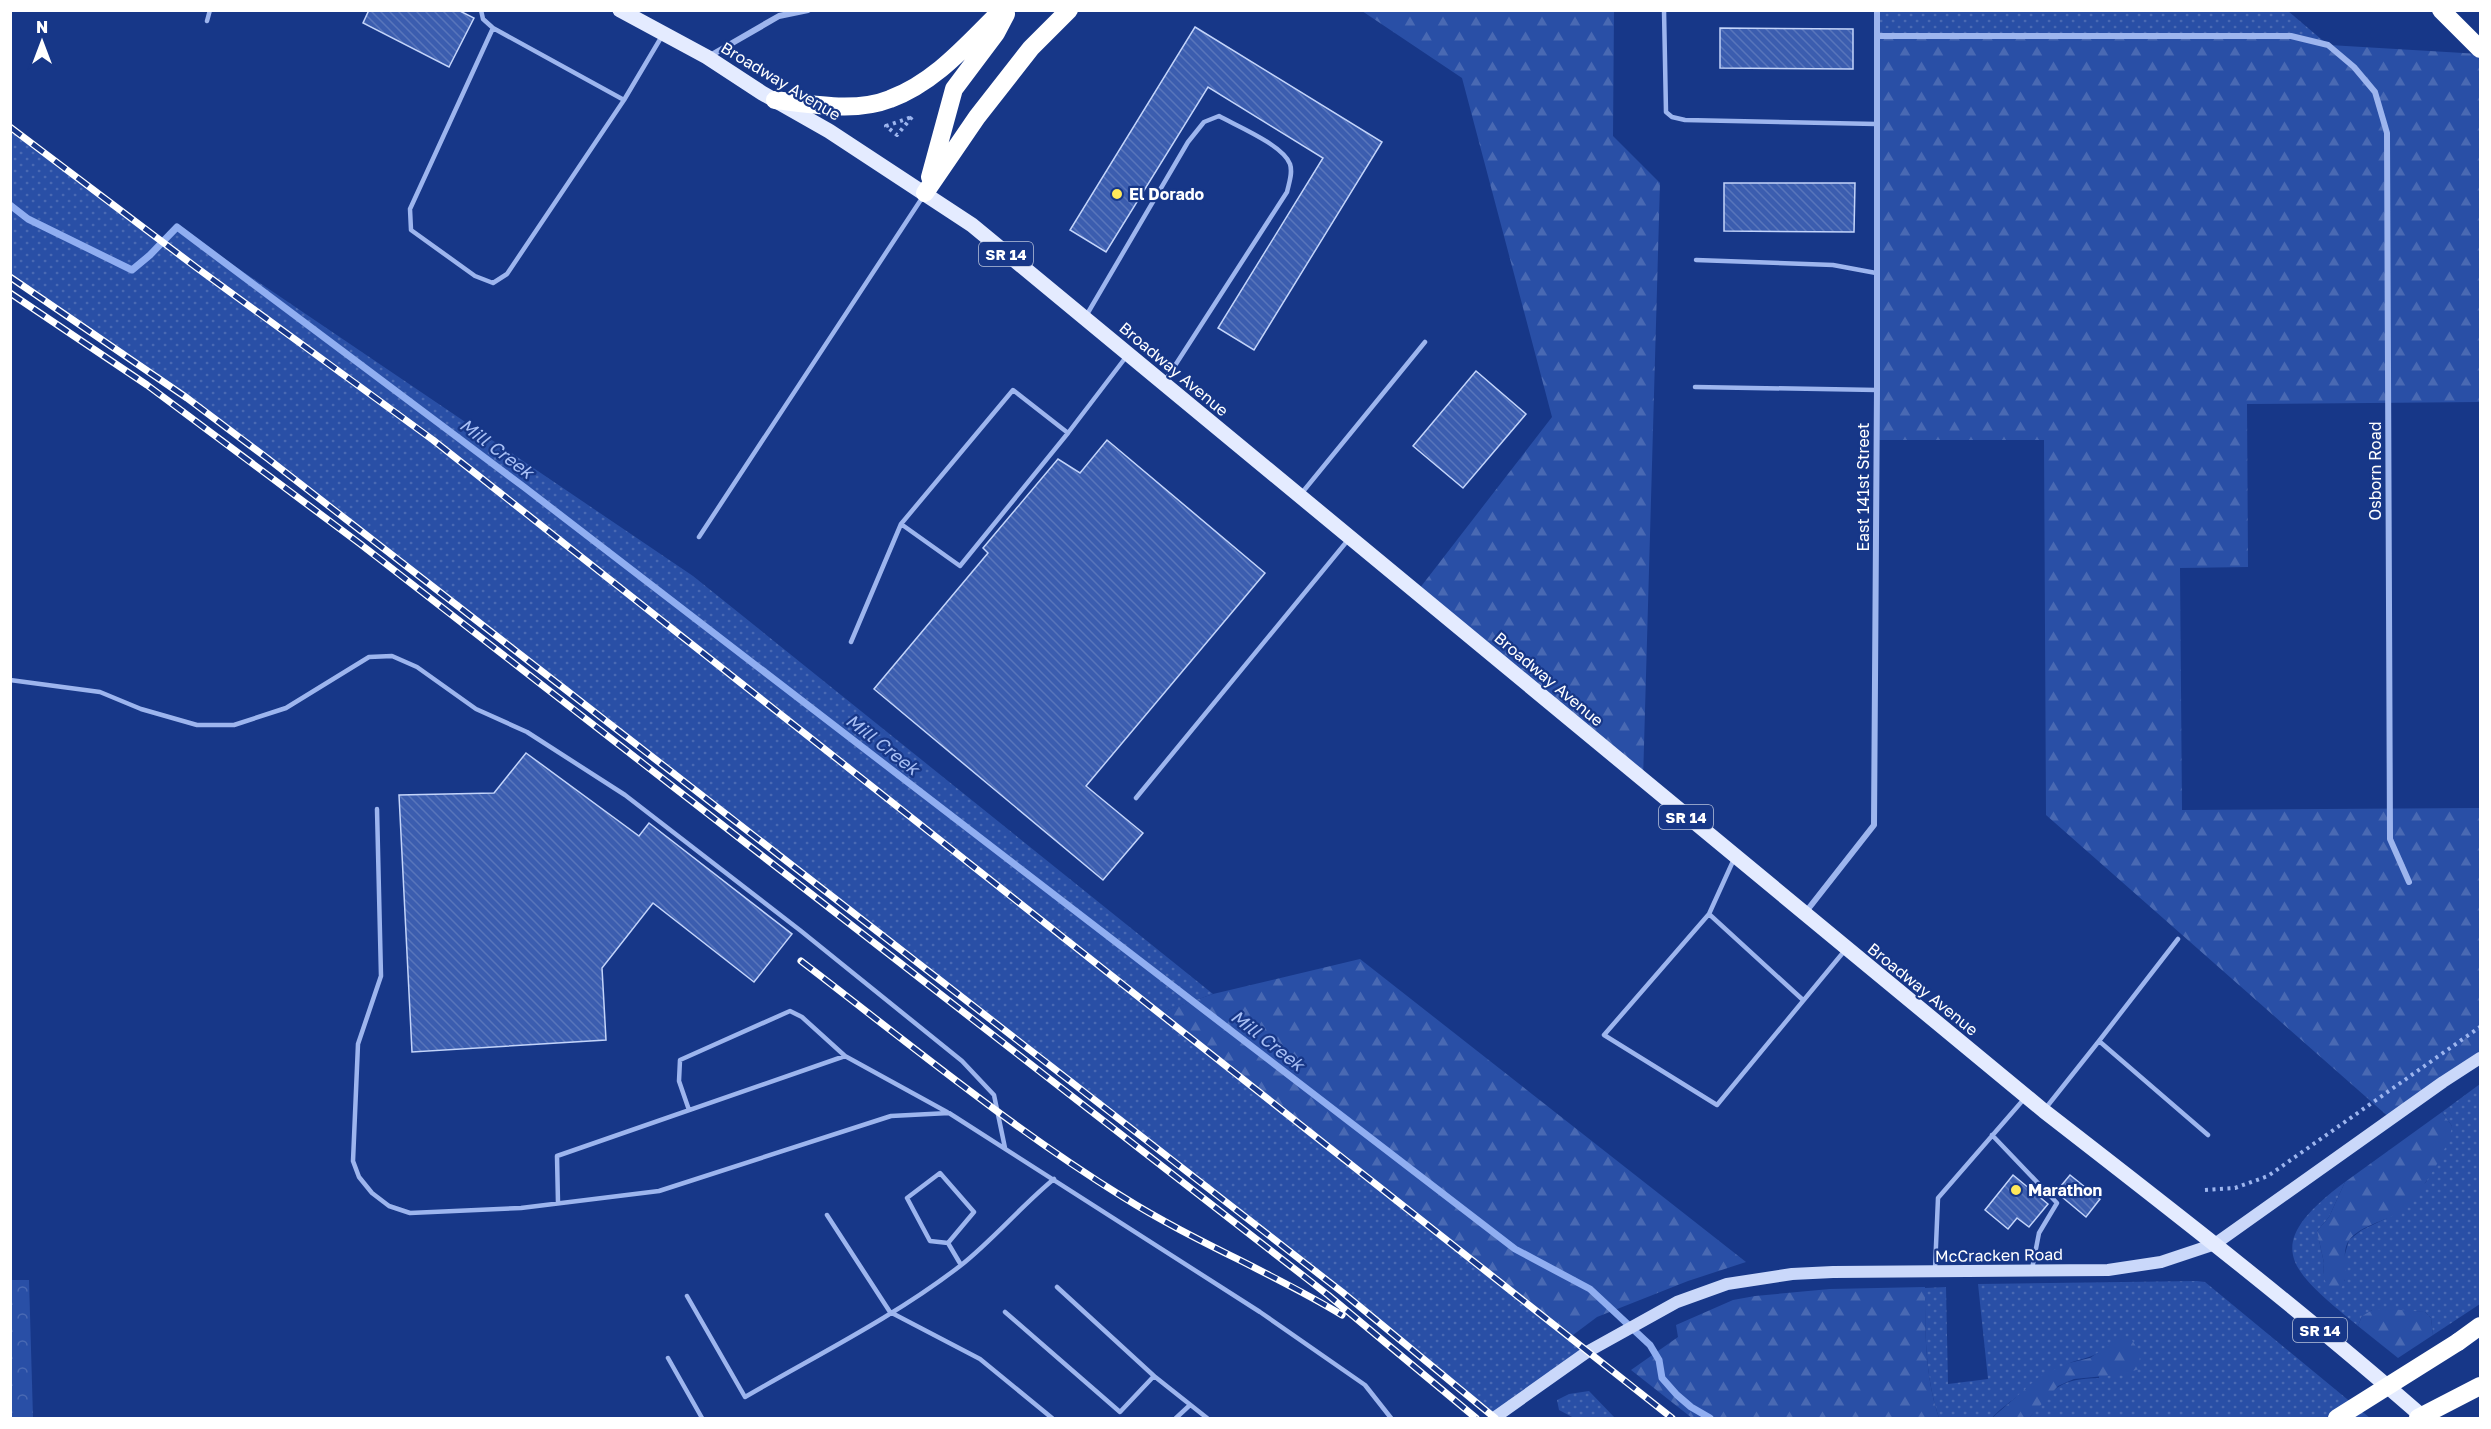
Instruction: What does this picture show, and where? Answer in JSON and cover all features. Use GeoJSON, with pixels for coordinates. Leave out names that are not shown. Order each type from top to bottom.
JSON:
{"type":"FeatureCollection","features":[{"type":"Feature","properties":{"kind":"highway"},"geometry":{"type":"LineString","coordinates":[[775,100],[823,105],[856,105],[889,100],[918,85],[943,67],[1002,10]]}},
{"type":"Feature","properties":{"kind":"highway"},"geometry":{"type":"LineString","coordinates":[[925,193],[954,89],[996,33],[1009,10]]}},
{"type":"Feature","properties":{"kind":"highway"},"geometry":{"type":"LineString","coordinates":[[925,193],[976,117],[1031,48],[1069,10]]}},
{"type":"Feature","properties":{"kind":"highway"},"geometry":{"type":"LineString","coordinates":[[2441,10],[2481,48]]}},
{"type":"Feature","properties":{"kind":"highway"},"geometry":{"type":"LineString","coordinates":[[2337,1419],[2481,1326]]}},
{"type":"Feature","properties":{"kind":"highway"},"geometry":{"type":"LineString","coordinates":[[2418,1419],[2481,1386]]}},
{"type":"Feature","properties":{"kind":"main road","name":"Broadway Avenue"},"geometry":{"type":"LineString","coordinates":[[628,12],[829,131],[972,225],[1804,914],[2044,1111],[2215,1244],[2424,1419]]}},
{"type":"Feature","properties":{"kind":"street"},"geometry":{"type":"LineString","coordinates":[[707,57],[779,16],[808,10]]}},
{"type":"Feature","properties":{"kind":"street","name":"East 141st Street"},"geometry":{"type":"LineString","coordinates":[[1804,914],[1874,825],[1877,10]]}},
{"type":"Feature","properties":{"kind":"street","name":"Osborn Road"},"geometry":{"type":"LineString","coordinates":[[1877,36],[2291,36],[2328,45],[2354,67],[2375,92],[2387,132],[2390,839],[2409,882]]}},
{"type":"Feature","properties":{"kind":"street","name":"McCracken Road"},"geometry":{"type":"LineString","coordinates":[[1494,1419],[1587,1352],[1661,1310],[1708,1290],[1760,1278],[1833,1272],[2108,1270],[2161,1262],[2215,1244],[2408,1106],[2481,1058]]}},
{"type":"Feature","properties":{"kind":"lane"},"geometry":{"type":"LineString","coordinates":[[207,21],[210,10]]}},
{"type":"Feature","properties":{"kind":"lane"},"geometry":{"type":"LineString","coordinates":[[481,10],[483,19],[493,28],[624,100]]}},
{"type":"Feature","properties":{"kind":"lane"},"geometry":{"type":"LineString","coordinates":[[1664,10],[1666,112],[1672,117],[1685,120],[1876,124]]}},
{"type":"Feature","properties":{"kind":"lane"},"geometry":{"type":"LineString","coordinates":[[493,28],[410,208],[411,230],[475,276],[493,283],[507,274],[624,100],[664,33]]}},
{"type":"Feature","properties":{"kind":"lane"},"geometry":{"type":"LineString","coordinates":[[1085,319],[1188,142],[1204,122],[1220,116],[1281,150],[1290,163],[1291,173],[1287,192],[1163,384]]}},
{"type":"Feature","properties":{"kind":"lane"},"geometry":{"type":"LineString","coordinates":[[699,537],[925,193]]}},
{"type":"Feature","properties":{"kind":"lane"},"geometry":{"type":"LineString","coordinates":[[1696,260],[1833,266],[1876,273]]}},
{"type":"Feature","properties":{"kind":"lane"},"geometry":{"type":"LineString","coordinates":[[1299,496],[1425,342]]}},
{"type":"Feature","properties":{"kind":"lane"},"geometry":{"type":"LineString","coordinates":[[901,524],[960,566],[1128,355]]}},
{"type":"Feature","properties":{"kind":"lane"},"geometry":{"type":"LineString","coordinates":[[1695,387],[1877,390]]}},
{"type":"Feature","properties":{"kind":"lane"},"geometry":{"type":"LineString","coordinates":[[851,642],[901,524],[1013,390],[1068,433]]}},
{"type":"Feature","properties":{"kind":"lane"},"geometry":{"type":"LineString","coordinates":[[1136,798],[1350,538]]}},
{"type":"Feature","properties":{"kind":"lane"},"geometry":{"type":"LineString","coordinates":[[10,681],[100,692],[141,709],[197,726],[234,725],[286,708],[369,657],[392,656],[417,668],[476,709],[527,732],[625,795],[801,931],[962,1061],[994,1095],[1005,1148]]}},
{"type":"Feature","properties":{"kind":"lane"},"geometry":{"type":"LineString","coordinates":[[377,809],[381,976],[357,1044],[353,1161],[359,1177],[372,1193],[389,1206],[410,1213],[521,1208],[659,1191],[891,1116],[949,1113]]}},
{"type":"Feature","properties":{"kind":"lane"},"geometry":{"type":"LineString","coordinates":[[1735,857],[1709,914],[1604,1035],[1716,1105],[1846,948]]}},
{"type":"Feature","properties":{"kind":"lane"},"geometry":{"type":"LineString","coordinates":[[1709,914],[1803,1000]]}},
{"type":"Feature","properties":{"kind":"lane"},"geometry":{"type":"LineString","coordinates":[[2044,1111],[2178,939]]}},
{"type":"Feature","properties":{"kind":"lane"},"geometry":{"type":"LineString","coordinates":[[689,1110],[679,1082],[680,1060],[790,1011],[802,1017],[845,1056],[949,1113],[1260,1312],[1365,1386],[1391,1419]]}},
{"type":"Feature","properties":{"kind":"lane"},"geometry":{"type":"LineString","coordinates":[[2099,1041],[2208,1135]]}},
{"type":"Feature","properties":{"kind":"lane"},"geometry":{"type":"LineString","coordinates":[[558,1203],[557,1156],[845,1056]]}},
{"type":"Feature","properties":{"kind":"lane"},"geometry":{"type":"LineString","coordinates":[[1935,1272],[1938,1198],[2026,1096]]}},
{"type":"Feature","properties":{"kind":"lane"},"geometry":{"type":"LineString","coordinates":[[1992,1136],[2057,1203],[2039,1233],[2032,1271]]}},
{"type":"Feature","properties":{"kind":"lane"},"geometry":{"type":"LineString","coordinates":[[940,1173],[974,1212],[948,1243],[930,1241],[907,1198],[940,1173]]}},
{"type":"Feature","properties":{"kind":"lane"},"geometry":{"type":"LineString","coordinates":[[687,1296],[745,1397],[890,1312],[961,1265],[1030,1198],[1054,1179]]}},
{"type":"Feature","properties":{"kind":"lane"},"geometry":{"type":"LineString","coordinates":[[827,1215],[890,1312],[980,1359],[1052,1419]]}},
{"type":"Feature","properties":{"kind":"lane"},"geometry":{"type":"LineString","coordinates":[[948,1243],[961,1265]]}},
{"type":"Feature","properties":{"kind":"lane"},"geometry":{"type":"LineString","coordinates":[[1057,1287],[1154,1377],[1207,1419]]}},
{"type":"Feature","properties":{"kind":"lane"},"geometry":{"type":"LineString","coordinates":[[1005,1312],[1120,1412]]}},
{"type":"Feature","properties":{"kind":"lane"},"geometry":{"type":"LineString","coordinates":[[668,1358],[702,1419]]}},
{"type":"Feature","properties":{"kind":"lane"},"geometry":{"type":"LineString","coordinates":[[1114,1419],[1154,1377]]}},
{"type":"Feature","properties":{"kind":"lane"},"geometry":{"type":"LineString","coordinates":[[1176,1419],[1190,1405]]}},
{"type":"Feature","properties":{"kind":"path"},"geometry":{"type":"LineString","coordinates":[[912,117],[897,135],[886,126],[903,120],[912,117]]}},
{"type":"Feature","properties":{"kind":"path"},"geometry":{"type":"LineString","coordinates":[[2205,1190],[2235,1188],[2268,1176],[2481,1027]]}},
{"type":"Feature","properties":{"kind":"green space"},"geometry":{"type":"Polygon","coordinates":[[[1362,11],[1614,11],[1613,136],[1660,183],[1643,781],[1416,593],[1552,417],[1462,78],[1362,11]]]}},
{"type":"Feature","properties":{"kind":"green space"},"geometry":{"type":"Polygon","coordinates":[[[1877,11],[2288,11],[2328,45],[1877,36],[1877,11]]]}},
{"type":"Feature","properties":{"kind":"green space"},"geometry":{"type":"Polygon","coordinates":[[[1877,36],[2291,36],[2329,45],[2480,54],[2480,402],[2247,404],[2248,567],[2180,568],[2182,810],[2480,808],[2480,1058],[2391,1119],[2046,815],[2044,440],[1877,440],[1877,36]]]}},
{"type":"Feature","properties":{"kind":"green space"},"geometry":{"type":"Polygon","coordinates":[[[10,126],[163,242],[177,227],[693,576],[1213,994],[1159,1013],[1587,1352],[1495,1418],[1342,1292],[267,458],[187,398],[11,277],[10,126]]]}},
{"type":"Feature","properties":{"kind":"green space"},"geometry":{"type":"Polygon","coordinates":[[[1360,959],[1746,1262],[1688,1281],[1597,1317],[1569,1338],[1158,1013],[1213,994],[1360,959]]]}},
{"type":"Feature","properties":{"kind":"green space"},"geometry":{"type":"Polygon","coordinates":[[[2480,1084],[2480,1304],[2433,1335],[2431,1318],[2425,1312],[2372,1310],[2362,1316],[2358,1326],[2315,1288],[2301,1272],[2293,1257],[2293,1241],[2301,1223],[2318,1204],[2345,1182],[2329,1217],[2317,1231],[2324,1263],[2323,1275],[2345,1281],[2343,1261],[2349,1240],[2362,1230],[2387,1218],[2426,1182],[2452,1126],[2442,1112],[2480,1084]]]}},
{"type":"Feature","properties":{"kind":"green space"},"geometry":{"type":"Polygon","coordinates":[[[2442,1112],[2452,1126],[2445,1148],[2432,1173],[2415,1196],[2399,1212],[2361,1230],[2350,1239],[2345,1253],[2344,1282],[2339,1291],[2328,1289],[2323,1275],[2324,1263],[2317,1231],[2329,1217],[2345,1182],[2442,1112]]]}},
{"type":"Feature","properties":{"kind":"green space"},"geometry":{"type":"Polygon","coordinates":[[[10,1280],[29,1280],[33,1418],[11,1418],[10,1280]]]}},
{"type":"Feature","properties":{"kind":"green space"},"geometry":{"type":"Polygon","coordinates":[[[2205,1282],[2370,1418],[2029,1418],[2051,1392],[2065,1383],[2099,1378],[2098,1353],[2071,1362],[2050,1374],[1992,1418],[1939,1418],[1928,1370],[1925,1288],[1946,1287],[1948,1384],[1988,1379],[1978,1284],[2205,1282]]]}},
{"type":"Feature","properties":{"kind":"green space"},"geometry":{"type":"Polygon","coordinates":[[[1925,1287],[1928,1370],[1939,1418],[1692,1418],[1631,1370],[1678,1337],[1676,1325],[1733,1300],[1830,1289],[1925,1287]]]}},
{"type":"Feature","properties":{"kind":"green space"},"geometry":{"type":"Polygon","coordinates":[[[2372,1310],[2425,1312],[2431,1318],[2433,1335],[2398,1358],[2358,1326],[2362,1316],[2372,1310]]]}},
{"type":"Feature","properties":{"kind":"green space"},"geometry":{"type":"Polygon","coordinates":[[[2124,1336],[2132,1340],[2140,1353],[2139,1369],[2124,1374],[2074,1379],[2058,1386],[2029,1418],[1992,1418],[2039,1377],[2069,1363],[2090,1358],[2124,1336]]]}},
{"type":"Feature","properties":{"kind":"green space"},"geometry":{"type":"Polygon","coordinates":[[[1589,1391],[1615,1418],[1574,1418],[1559,1410],[1557,1400],[1569,1394],[1589,1391]]]}},
{"type":"Feature","properties":{"kind":"building"},"geometry":{"type":"Polygon","coordinates":[[[369,10],[458,10],[474,18],[449,67],[363,23],[369,10]]]}},
{"type":"Feature","properties":{"kind":"building","name":"El Dorado"},"geometry":{"type":"Polygon","coordinates":[[[1195,27],[1382,142],[1254,350],[1218,328],[1323,158],[1208,87],[1106,252],[1070,230],[1195,27]]]}},
{"type":"Feature","properties":{"kind":"building"},"geometry":{"type":"Polygon","coordinates":[[[1720,28],[1853,29],[1853,69],[1720,68],[1720,28]]]}},
{"type":"Feature","properties":{"kind":"building"},"geometry":{"type":"Polygon","coordinates":[[[1724,183],[1855,183],[1854,232],[1724,231],[1724,183]]]}},
{"type":"Feature","properties":{"kind":"building"},"geometry":{"type":"Polygon","coordinates":[[[1476,371],[1526,414],[1463,488],[1413,446],[1476,371]]]}},
{"type":"Feature","properties":{"kind":"building"},"geometry":{"type":"Polygon","coordinates":[[[1107,440],[1265,573],[1086,786],[1143,833],[1103,880],[874,689],[988,553],[983,548],[1058,459],[1080,473],[1107,440]]]}},
{"type":"Feature","properties":{"kind":"building"},"geometry":{"type":"Polygon","coordinates":[[[526,753],[639,836],[649,823],[792,934],[754,982],[653,903],[602,968],[606,1040],[412,1052],[399,795],[494,793],[526,753]]]}},
{"type":"Feature","properties":{"kind":"building","name":"Marathon"},"geometry":{"type":"Polygon","coordinates":[[[2013,1175],[2048,1204],[2029,1227],[2017,1218],[2008,1229],[1985,1210],[2013,1175]]]}},
{"type":"Feature","properties":{"kind":"building"},"geometry":{"type":"Polygon","coordinates":[[[2070,1175],[2100,1199],[2086,1217],[2056,1192],[2070,1175]]]}},
{"type":"Feature","properties":{"kind":"waterway","name":"Mill Creek"},"geometry":{"type":"LineString","coordinates":[[10,205],[28,219],[132,270],[177,227],[524,487],[1515,1249],[1590,1289],[1650,1345],[1659,1360],[1662,1378],[1677,1395],[1691,1407],[1710,1418]]}},
{"type":"Feature","properties":{"kind":"railway"},"geometry":{"type":"LineString","coordinates":[[10,127],[197,268],[433,440],[1672,1418]]}},
{"type":"Feature","properties":{"kind":"railway"},"geometry":{"type":"LineString","coordinates":[[10,277],[187,398],[267,458],[1342,1292],[1495,1418]]}},
{"type":"Feature","properties":{"kind":"railway"},"geometry":{"type":"LineString","coordinates":[[10,293],[147,385],[359,543],[1328,1295],[1476,1418]]}},
{"type":"Feature","properties":{"kind":"railway"},"geometry":{"type":"LineString","coordinates":[[801,961],[959,1083],[1081,1170],[1150,1213],[1342,1315]]}},
{"type":"Feature","properties":{"kind":"place","name":"El Dorado"},"geometry":{"type":"Point","coordinates":[1117,194]}},
{"type":"Feature","properties":{"kind":"place","name":"Marathon"},"geometry":{"type":"Point","coordinates":[2016,1190]}}]}
